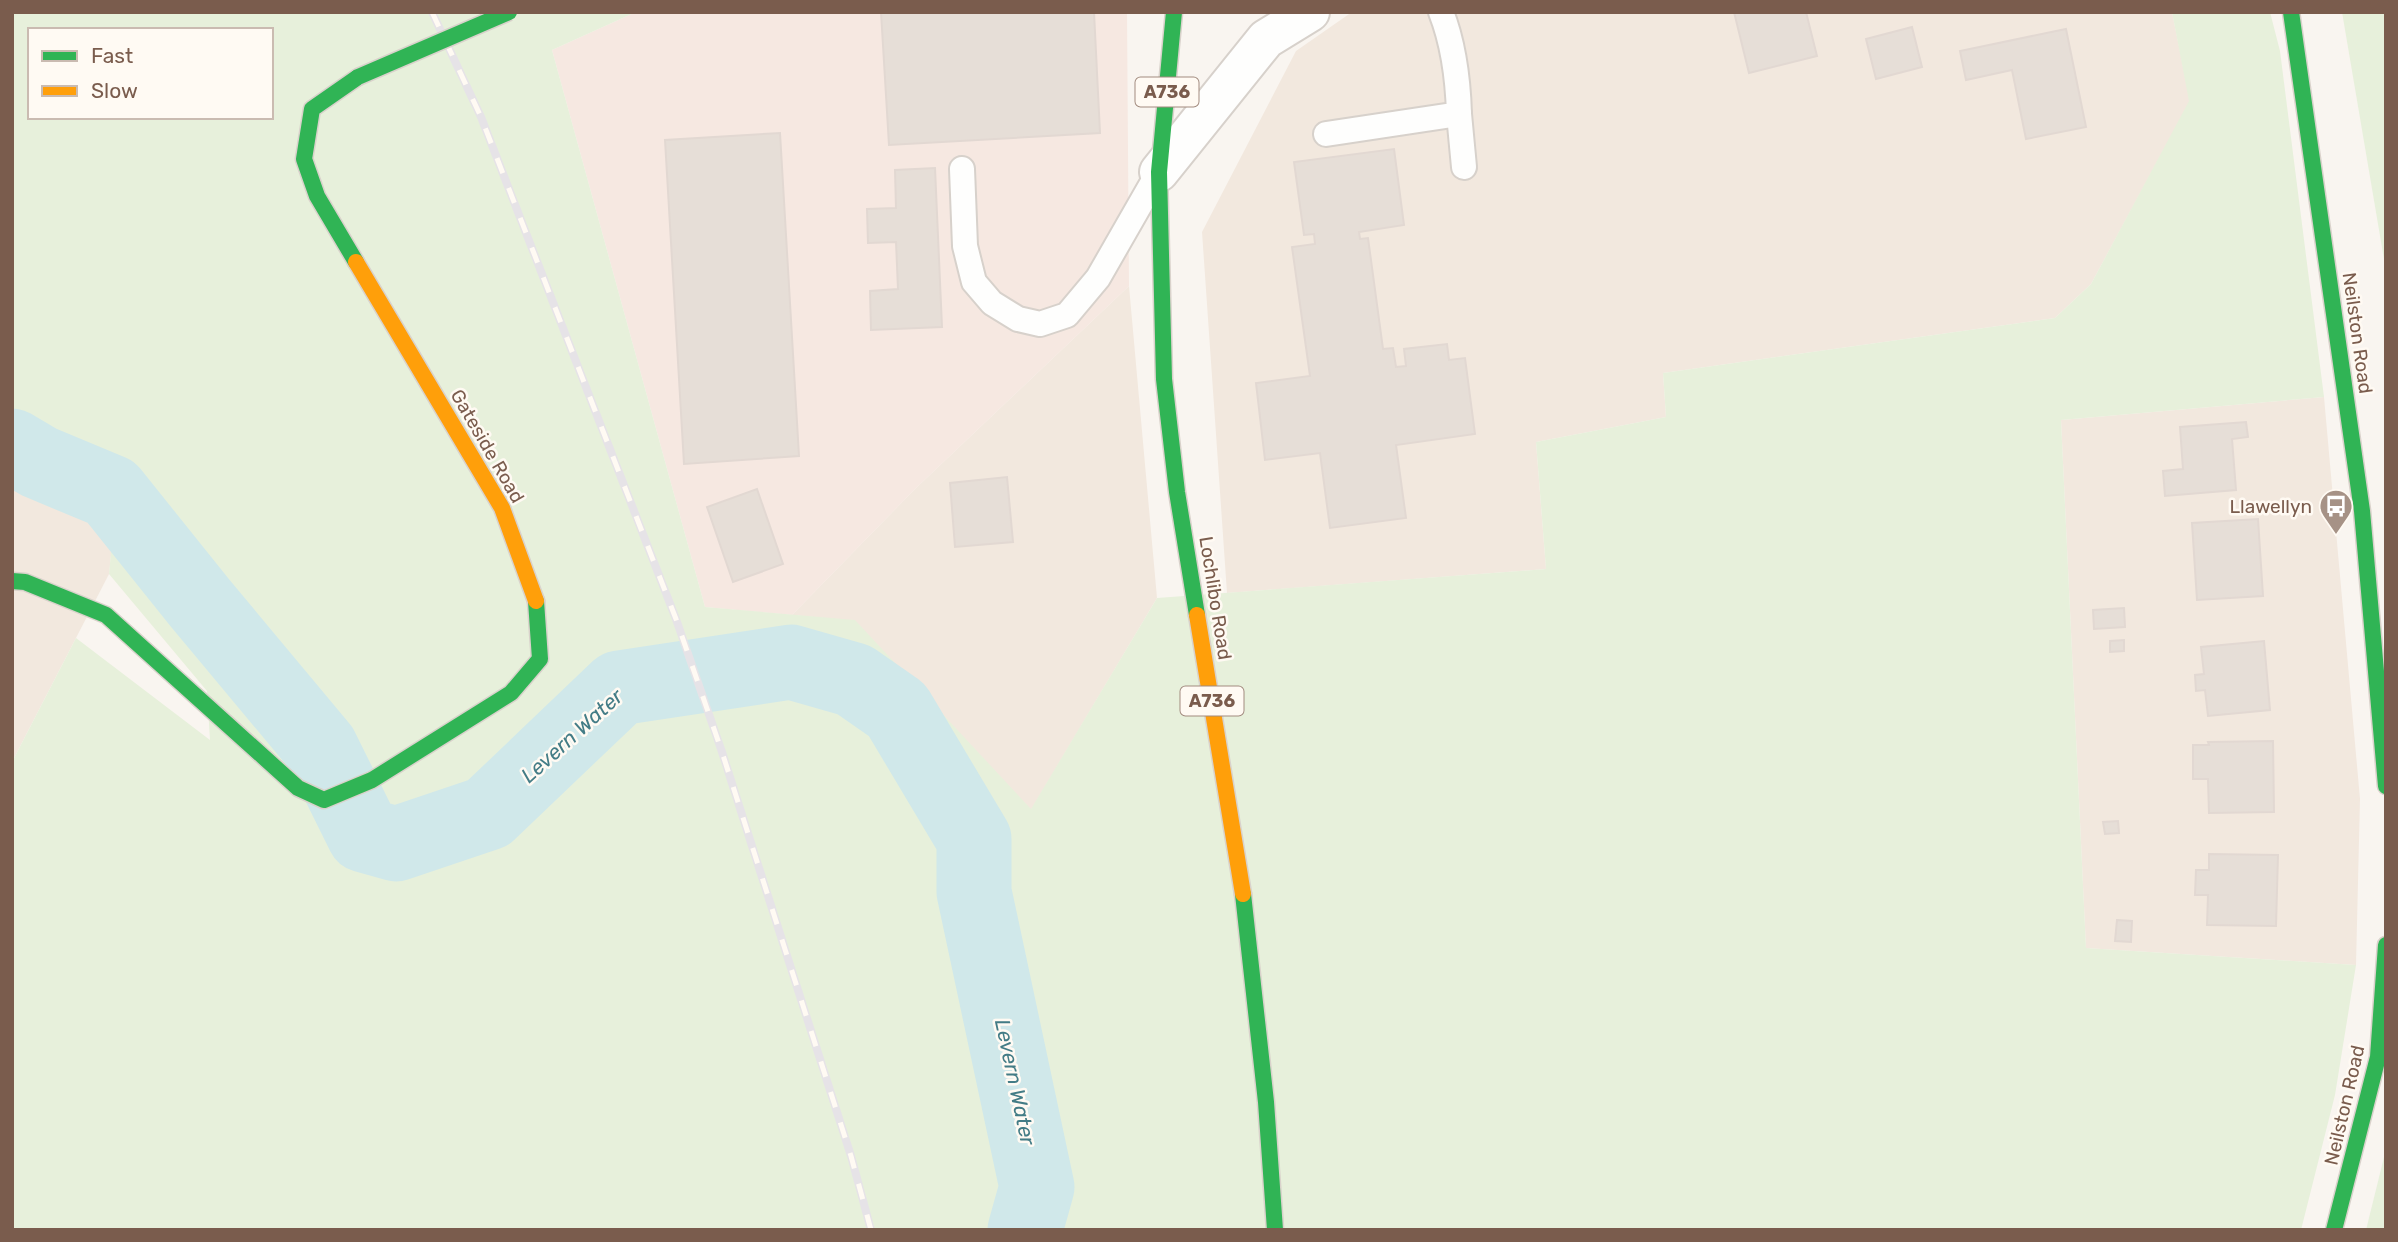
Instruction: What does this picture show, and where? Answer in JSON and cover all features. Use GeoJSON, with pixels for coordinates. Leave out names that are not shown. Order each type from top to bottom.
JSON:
{"type":"FeatureCollection","features":[{"type":"Feature","properties":{"kind":"street","name":"Gateside Road"},"geometry":{"type":"LineString","coordinates":[[12,581],[25,582],[106,615],[298,788],[324,800],[372,780],[511,693],[540,659],[537,604],[502,508],[317,197],[304,159],[312,108],[358,77],[509,12]]}},
{"type":"Feature","properties":{"kind":"street","name":"Lochlibo Road"},"geometry":{"type":"LineString","coordinates":[[1174,12],[1159,172],[1164,379],[1177,492],[1241,877],[1266,1102],[1275,1230]]}},
{"type":"Feature","properties":{"kind":"street"},"geometry":{"type":"LineString","coordinates":[[1159,172],[1266,39],[1310,12]]}},
{"type":"Feature","properties":{"kind":"street","name":"Neilston Road"},"geometry":{"type":"LineString","coordinates":[[2291,12],[2362,510],[2386,786]]}},
{"type":"Feature","properties":{"kind":"street","name":"Neilston Road"},"geometry":{"type":"LineString","coordinates":[[2334,1230],[2378,1057],[2386,945]]}},
{"type":"Feature","properties":{"kind":"lane"},"geometry":{"type":"LineString","coordinates":[[1441,12],[1451,37],[1459,91],[1464,167]]}},
{"type":"Feature","properties":{"kind":"lane"},"geometry":{"type":"LineString","coordinates":[[1326,134],[1459,114]]}},
{"type":"Feature","properties":{"kind":"lane"},"geometry":{"type":"LineString","coordinates":[[962,169],[965,246],[974,282],[992,303],[1018,319],[1040,324],[1068,315],[1098,278],[1159,172]]}},
{"type":"Feature","properties":{"kind":"shaded area"},"geometry":{"type":"Polygon","coordinates":[[[636,12],[1127,12],[1129,286],[915,489],[792,615],[705,607],[552,50],[636,12]]]}},
{"type":"Feature","properties":{"kind":"shaded area"},"geometry":{"type":"Polygon","coordinates":[[[1352,12],[2172,12],[2190,101],[2091,284],[2055,318],[1663,373],[1666,417],[1536,442],[1546,569],[1227,593],[1202,232],[1296,51],[1352,12]]]}},
{"type":"Feature","properties":{"kind":"shaded area"},"geometry":{"type":"Polygon","coordinates":[[[1129,286],[1157,598],[1031,810],[855,621],[792,615],[915,489],[1129,286]]]}},
{"type":"Feature","properties":{"kind":"shaded area"},"geometry":{"type":"Polygon","coordinates":[[[2324,397],[2360,799],[2356,965],[2086,948],[2061,420],[2324,397]]]}},
{"type":"Feature","properties":{"kind":"shaded area"},"geometry":{"type":"Polygon","coordinates":[[[12,460],[117,499],[109,574],[12,762],[12,460]]]}},
{"type":"Feature","properties":{"kind":"green space"},"geometry":{"type":"Polygon","coordinates":[[[12,12],[636,12],[552,50],[705,607],[855,620],[1031,809],[1157,598],[1546,569],[1536,442],[1666,417],[1663,373],[2055,318],[2091,284],[2189,101],[2172,12],[2270,12],[2280,51],[2324,397],[2061,420],[2086,948],[2356,965],[2335,1095],[2301,1230],[12,1230],[12,762],[76,638],[210,740],[207,691],[109,574],[116,499],[12,460],[12,12]]]}},
{"type":"Feature","properties":{"kind":"green space"},"geometry":{"type":"Polygon","coordinates":[[[2342,12],[2386,12],[2386,271],[2342,12]]]}},
{"type":"Feature","properties":{"kind":"green space"},"geometry":{"type":"Polygon","coordinates":[[[2386,1149],[2386,1230],[2366,1230],[2386,1149]]]}},
{"type":"Feature","properties":{"kind":"building"},"geometry":{"type":"Polygon","coordinates":[[[881,12],[1094,12],[1100,133],[889,145],[881,12]]]}},
{"type":"Feature","properties":{"kind":"building"},"geometry":{"type":"Polygon","coordinates":[[[1734,12],[1806,12],[1817,56],[1749,73],[1734,12]]]}},
{"type":"Feature","properties":{"kind":"building"},"geometry":{"type":"Polygon","coordinates":[[[1912,27],[1922,67],[1876,79],[1866,39],[1912,27]]]}},
{"type":"Feature","properties":{"kind":"building"},"geometry":{"type":"Polygon","coordinates":[[[2066,29],[2086,127],[2026,139],[2012,70],[1966,80],[1960,51],[2066,29]]]}},
{"type":"Feature","properties":{"kind":"building"},"geometry":{"type":"Polygon","coordinates":[[[780,133],[799,456],[684,464],[665,140],[780,133]]]}},
{"type":"Feature","properties":{"kind":"building"},"geometry":{"type":"Polygon","coordinates":[[[1394,149],[1404,225],[1359,232],[1360,239],[1368,238],[1383,349],[1393,348],[1396,367],[1406,366],[1404,349],[1447,344],[1449,360],[1465,358],[1475,434],[1396,445],[1406,518],[1330,528],[1320,453],[1265,460],[1256,383],[1310,376],[1292,247],[1315,244],[1314,234],[1304,235],[1294,162],[1394,149]]]}},
{"type":"Feature","properties":{"kind":"building"},"geometry":{"type":"Polygon","coordinates":[[[935,168],[942,327],[871,330],[870,291],[898,289],[896,242],[868,243],[867,209],[896,208],[895,170],[935,168]]]}},
{"type":"Feature","properties":{"kind":"building"},"geometry":{"type":"Polygon","coordinates":[[[2246,422],[2248,437],[2232,439],[2236,490],[2165,496],[2163,471],[2183,469],[2180,427],[2246,422]]]}},
{"type":"Feature","properties":{"kind":"building"},"geometry":{"type":"Polygon","coordinates":[[[1007,477],[1013,542],[955,547],[950,483],[1007,477]]]}},
{"type":"Feature","properties":{"kind":"building"},"geometry":{"type":"Polygon","coordinates":[[[757,489],[783,564],[733,582],[707,507],[757,489]]]}},
{"type":"Feature","properties":{"kind":"building"},"geometry":{"type":"Polygon","coordinates":[[[2258,519],[2263,596],[2197,600],[2192,523],[2258,519]]]}},
{"type":"Feature","properties":{"kind":"building"},"geometry":{"type":"Polygon","coordinates":[[[2124,608],[2125,627],[2094,629],[2093,610],[2124,608]]]}},
{"type":"Feature","properties":{"kind":"building"},"geometry":{"type":"Polygon","coordinates":[[[2124,640],[2124,651],[2110,652],[2110,641],[2124,640]]]}},
{"type":"Feature","properties":{"kind":"building"},"geometry":{"type":"Polygon","coordinates":[[[2264,641],[2270,710],[2208,716],[2205,690],[2196,691],[2195,675],[2204,674],[2201,647],[2264,641]]]}},
{"type":"Feature","properties":{"kind":"building"},"geometry":{"type":"Polygon","coordinates":[[[2273,741],[2274,812],[2209,813],[2208,779],[2193,779],[2193,745],[2209,745],[2208,742],[2273,741]]]}},
{"type":"Feature","properties":{"kind":"building"},"geometry":{"type":"Polygon","coordinates":[[[2118,821],[2119,833],[2105,834],[2103,822],[2118,821]]]}},
{"type":"Feature","properties":{"kind":"building"},"geometry":{"type":"Polygon","coordinates":[[[2209,854],[2278,855],[2276,926],[2207,925],[2208,895],[2195,895],[2196,870],[2209,870],[2209,854]]]}},
{"type":"Feature","properties":{"kind":"building"},"geometry":{"type":"Polygon","coordinates":[[[2117,920],[2132,921],[2131,942],[2115,941],[2117,920]]]}},
{"type":"Feature","properties":{"kind":"waterway","name":"Levern Water"},"geometry":{"type":"LineString","coordinates":[[12,446],[39,462],[111,492],[321,748],[364,835],[396,844],[488,813],[619,688],[791,662],[854,680],[897,710],[974,839],[974,892],[1037,1187],[1025,1230]]}},
{"type":"Feature","properties":{"kind":"railway"},"geometry":{"type":"LineString","coordinates":[[432,12],[481,117],[676,619],[722,752],[851,1156],[871,1230]]}},
{"type":"Feature","properties":{"kind":"traffic: fast"},"geometry":{"type":"LineString","coordinates":[[358,77],[509,12]]}},
{"type":"Feature","properties":{"kind":"traffic: fast"},"geometry":{"type":"LineString","coordinates":[[1174,12],[1159,172],[1164,379],[1177,492],[1197,615]]}},
{"type":"Feature","properties":{"kind":"traffic: fast"},"geometry":{"type":"LineString","coordinates":[[2291,12],[2362,511],[2386,786]]}},
{"type":"Feature","properties":{"kind":"traffic: fast"},"geometry":{"type":"LineString","coordinates":[[356,262],[317,196],[304,159],[312,109],[358,77]]}},
{"type":"Feature","properties":{"kind":"traffic: fast"},"geometry":{"type":"LineString","coordinates":[[12,581],[25,582],[106,615],[298,788],[324,800],[372,780],[511,693],[540,659],[536,601]]}},
{"type":"Feature","properties":{"kind":"traffic: fast"},"geometry":{"type":"LineString","coordinates":[[1243,894],[1266,1102],[1275,1230]]}},
{"type":"Feature","properties":{"kind":"traffic: fast"},"geometry":{"type":"LineString","coordinates":[[2334,1230],[2378,1057],[2386,945]]}},
{"type":"Feature","properties":{"kind":"traffic: slow"},"geometry":{"type":"LineString","coordinates":[[356,262],[502,508],[536,601]]}},
{"type":"Feature","properties":{"kind":"traffic: slow"},"geometry":{"type":"LineString","coordinates":[[1197,615],[1243,894]]}},
{"type":"Feature","properties":{"kind":"place","name":"Llawellyn"},"geometry":{"type":"Point","coordinates":[2336,536]}}]}
